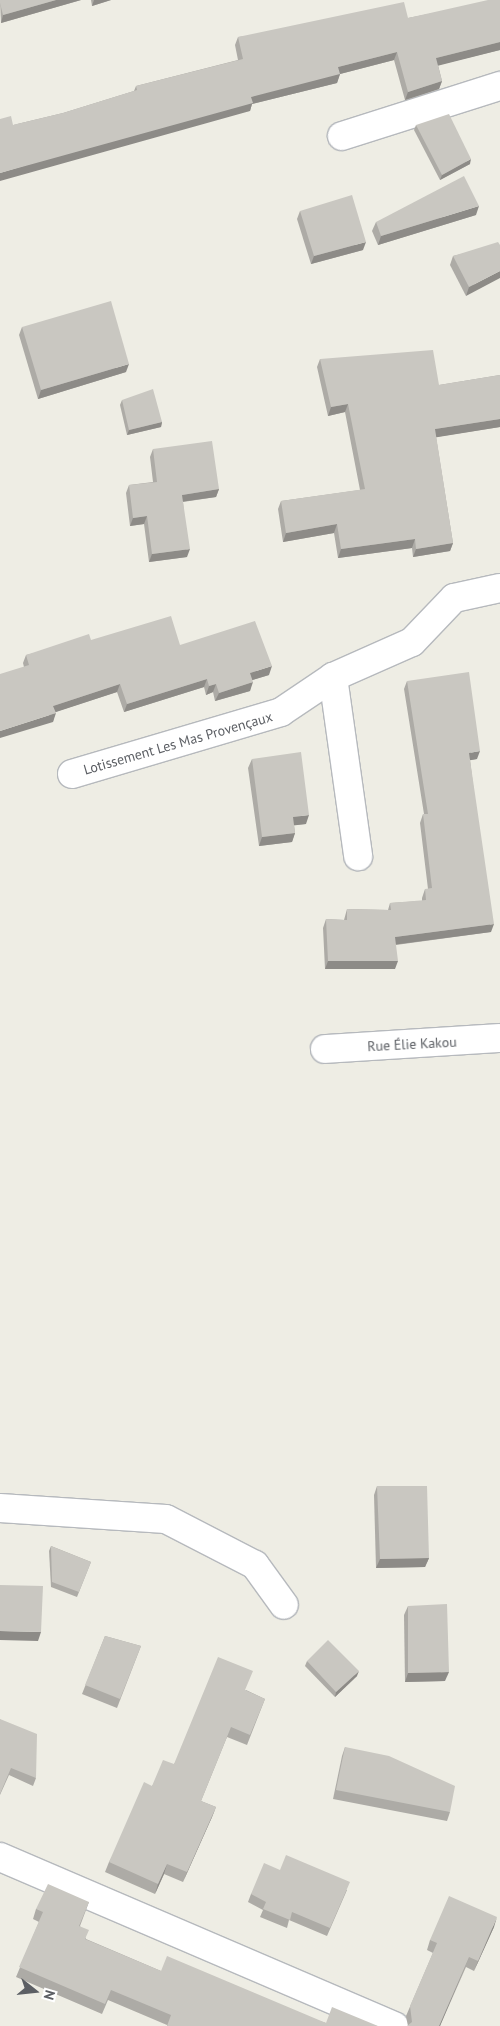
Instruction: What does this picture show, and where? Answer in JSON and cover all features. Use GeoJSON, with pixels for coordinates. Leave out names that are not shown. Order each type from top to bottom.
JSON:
{"type":"FeatureCollection","features":[{"type":"Feature","properties":{"kind":"street"},"geometry":{"type":"LineString","coordinates":[[342,136],[500,86]]}},
{"type":"Feature","properties":{"kind":"street","name":"Lotissement Les Mas Provençaux"},"geometry":{"type":"LineString","coordinates":[[72,774],[281,712],[333,676],[412,642],[454,598],[500,588]]}},
{"type":"Feature","properties":{"kind":"street"},"geometry":{"type":"LineString","coordinates":[[333,676],[358,856]]}},
{"type":"Feature","properties":{"kind":"street","name":"Rue Élie Kakou"},"geometry":{"type":"LineString","coordinates":[[325,1049],[500,1038]]}},
{"type":"Feature","properties":{"kind":"street"},"geometry":{"type":"LineString","coordinates":[[0,1508],[166,1519],[254,1565],[284,1605]]}},
{"type":"Feature","properties":{"kind":"street"},"geometry":{"type":"LineString","coordinates":[[0,1857],[394,2026]]}},
{"type":"Feature","properties":{"kind":"building"},"geometry":{"type":"Polygon","coordinates":[[[0,0],[56,0],[3,15],[0,0]]]}},
{"type":"Feature","properties":{"kind":"building"},"geometry":{"type":"Polygon","coordinates":[[[488,0],[500,0],[500,42],[436,58],[442,81],[408,92],[397,52],[338,67],[340,74],[251,97],[253,103],[0,173],[0,119],[11,116],[13,125],[63,113],[137,90],[136,86],[243,59],[238,37],[404,2],[408,18],[488,0]]]}},
{"type":"Feature","properties":{"kind":"building"},"geometry":{"type":"Polygon","coordinates":[[[449,114],[471,159],[442,175],[416,125],[449,114]]]}},
{"type":"Feature","properties":{"kind":"building"},"geometry":{"type":"Polygon","coordinates":[[[464,176],[479,206],[381,236],[376,222],[464,176]]]}},
{"type":"Feature","properties":{"kind":"building"},"geometry":{"type":"Polygon","coordinates":[[[352,195],[366,242],[314,256],[300,211],[352,195]]]}},
{"type":"Feature","properties":{"kind":"building"},"geometry":{"type":"Polygon","coordinates":[[[498,242],[500,245],[500,271],[469,287],[453,256],[498,242]]]}},
{"type":"Feature","properties":{"kind":"building"},"geometry":{"type":"Polygon","coordinates":[[[111,301],[129,364],[41,390],[22,327],[111,301]]]}},
{"type":"Feature","properties":{"kind":"building"},"geometry":{"type":"Polygon","coordinates":[[[433,350],[439,385],[500,375],[500,419],[435,429],[453,543],[416,549],[415,539],[341,549],[337,524],[286,533],[281,501],[365,489],[348,404],[331,407],[320,359],[433,350]]]}},
{"type":"Feature","properties":{"kind":"building"},"geometry":{"type":"Polygon","coordinates":[[[153,389],[162,422],[129,430],[122,400],[153,389]]]}},
{"type":"Feature","properties":{"kind":"building"},"geometry":{"type":"Polygon","coordinates":[[[212,441],[219,489],[182,495],[190,549],[152,554],[147,516],[133,518],[129,485],[157,482],[153,449],[212,441]]]}},
{"type":"Feature","properties":{"kind":"building"},"geometry":{"type":"Polygon","coordinates":[[[171,616],[180,645],[255,621],[272,666],[250,673],[253,682],[219,693],[216,684],[209,686],[207,679],[127,704],[120,684],[53,706],[56,713],[0,731],[0,674],[29,665],[26,655],[89,634],[91,640],[171,616]]]}},
{"type":"Feature","properties":{"kind":"building"},"geometry":{"type":"Polygon","coordinates":[[[469,672],[480,751],[469,753],[494,924],[395,937],[398,961],[328,961],[326,919],[347,920],[347,909],[391,910],[390,903],[426,900],[425,889],[432,888],[423,814],[428,814],[407,681],[469,672]]]}},
{"type":"Feature","properties":{"kind":"building"},"geometry":{"type":"Polygon","coordinates":[[[301,752],[309,815],[293,817],[295,833],[262,837],[252,759],[301,752]]]}},
{"type":"Feature","properties":{"kind":"building"},"geometry":{"type":"Polygon","coordinates":[[[377,1486],[427,1486],[429,1558],[380,1559],[377,1486]]]}},
{"type":"Feature","properties":{"kind":"building"},"geometry":{"type":"Polygon","coordinates":[[[51,1546],[91,1562],[79,1592],[52,1582],[51,1546]]]}},
{"type":"Feature","properties":{"kind":"building"},"geometry":{"type":"Polygon","coordinates":[[[0,1585],[43,1586],[41,1632],[0,1631],[0,1585]]]}},
{"type":"Feature","properties":{"kind":"building"},"geometry":{"type":"Polygon","coordinates":[[[447,1604],[449,1672],[408,1673],[408,1606],[447,1604]]]}},
{"type":"Feature","properties":{"kind":"building"},"geometry":{"type":"Polygon","coordinates":[[[105,1636],[141,1646],[120,1699],[85,1685],[105,1636]]]}},
{"type":"Feature","properties":{"kind":"building"},"geometry":{"type":"Polygon","coordinates":[[[328,1640],[359,1671],[336,1692],[307,1661],[328,1640]]]}},
{"type":"Feature","properties":{"kind":"building"},"geometry":{"type":"Polygon","coordinates":[[[218,1657],[253,1671],[245,1690],[265,1699],[250,1735],[231,1727],[201,1801],[216,1807],[187,1872],[167,1864],[158,1884],[109,1862],[144,1782],[152,1786],[163,1760],[174,1764],[218,1657]]]}},
{"type":"Feature","properties":{"kind":"building"},"geometry":{"type":"Polygon","coordinates":[[[0,1719],[37,1734],[36,1778],[11,1768],[0,1794],[0,1719]]]}},
{"type":"Feature","properties":{"kind":"building"},"geometry":{"type":"Polygon","coordinates":[[[345,1747],[389,1756],[455,1786],[450,1812],[336,1790],[345,1747]]]}},
{"type":"Feature","properties":{"kind":"building"},"geometry":{"type":"Polygon","coordinates":[[[286,1855],[350,1882],[330,1928],[292,1912],[290,1920],[263,1909],[266,1902],[251,1894],[264,1863],[280,1870],[286,1855]]]}},
{"type":"Feature","properties":{"kind":"building"},"geometry":{"type":"Polygon","coordinates":[[[48,1884],[89,1902],[79,1926],[89,1930],[85,1939],[161,1971],[167,1956],[326,2023],[332,2007],[378,2026],[167,2026],[171,2015],[111,1990],[105,2004],[19,1967],[43,1912],[36,1909],[48,1884]]]}},
{"type":"Feature","properties":{"kind":"building"},"geometry":{"type":"Polygon","coordinates":[[[449,1896],[497,1917],[478,1961],[469,1957],[439,2026],[407,2026],[412,2022],[410,2006],[437,1943],[430,1940],[449,1896]]]}}]}
